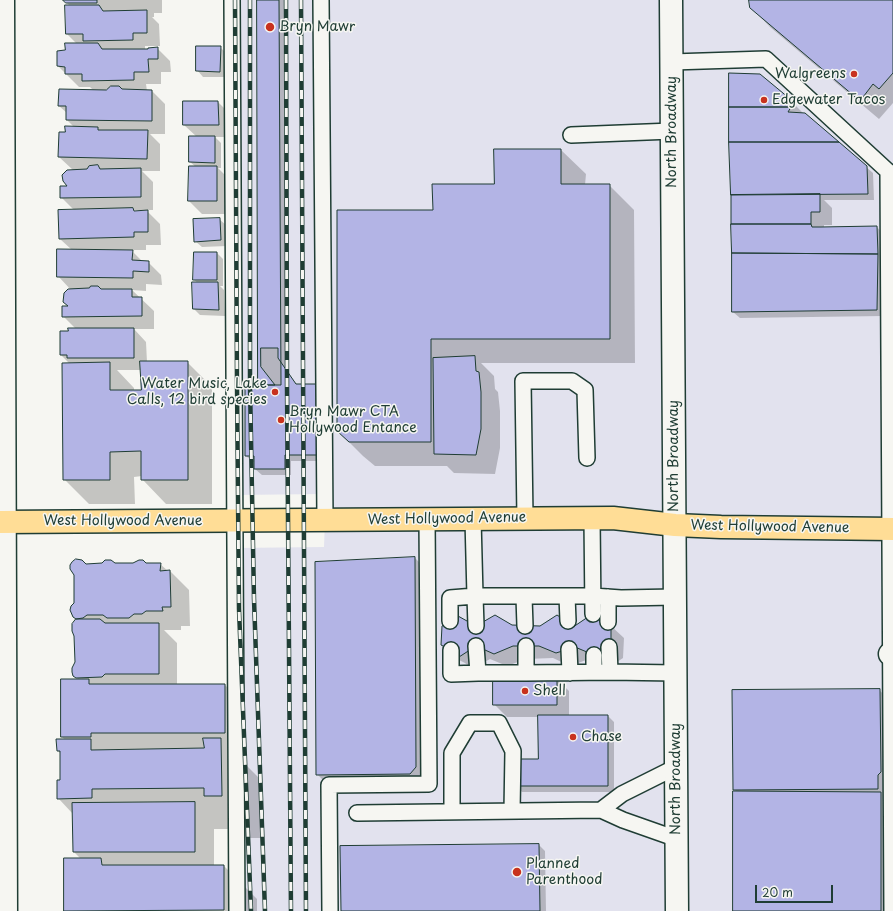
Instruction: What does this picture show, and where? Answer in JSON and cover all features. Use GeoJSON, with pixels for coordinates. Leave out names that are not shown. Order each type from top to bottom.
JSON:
{"type":"FeatureCollection","features":[{"type":"Feature","properties":{"kind":"main road"},"geometry":{"type":"LineString","coordinates":[[3,0],[2,522],[6,911]]}},
{"type":"Feature","properties":{"kind":"main road","name":"North Broadway"},"geometry":{"type":"LineString","coordinates":[[671,0],[677,911]]}},
{"type":"Feature","properties":{"kind":"main road","name":"West Hollywood Avenue"},"geometry":{"type":"LineString","coordinates":[[2,522],[613,518],[675,525],[724,528],[891,529]]}},
{"type":"Feature","properties":{"kind":"lane"},"geometry":{"type":"LineString","coordinates":[[232,0],[237,911]]}},
{"type":"Feature","properties":{"kind":"lane"},"geometry":{"type":"LineString","coordinates":[[321,0],[324,520]]}},
{"type":"Feature","properties":{"kind":"lane"},"geometry":{"type":"LineString","coordinates":[[672,62],[766,59],[890,173],[892,911]]}},
{"type":"Feature","properties":{"kind":"lane"},"geometry":{"type":"LineString","coordinates":[[571,135],[672,131]]}},
{"type":"Feature","properties":{"kind":"lane"},"geometry":{"type":"LineString","coordinates":[[525,518],[523,381],[572,381],[585,390],[587,458]]}},
{"type":"Feature","properties":{"kind":"lane"},"geometry":{"type":"LineString","coordinates":[[592,518],[593,614]]}},
{"type":"Feature","properties":{"kind":"lane"},"geometry":{"type":"LineString","coordinates":[[330,911],[329,785],[429,784],[427,519]]}},
{"type":"Feature","properties":{"kind":"lane"},"geometry":{"type":"LineString","coordinates":[[473,519],[476,626]]}},
{"type":"Feature","properties":{"kind":"lane"},"geometry":{"type":"LineString","coordinates":[[450,621],[450,598],[475,596],[675,597]]}},
{"type":"Feature","properties":{"kind":"lane"},"geometry":{"type":"LineString","coordinates":[[567,596],[568,622]]}},
{"type":"Feature","properties":{"kind":"lane"},"geometry":{"type":"LineString","coordinates":[[524,597],[525,626]]}},
{"type":"Feature","properties":{"kind":"lane"},"geometry":{"type":"LineString","coordinates":[[608,597],[608,622]]}},
{"type":"Feature","properties":{"kind":"lane"},"geometry":{"type":"LineString","coordinates":[[476,646],[478,673]]}},
{"type":"Feature","properties":{"kind":"lane"},"geometry":{"type":"LineString","coordinates":[[526,646],[526,674]]}},
{"type":"Feature","properties":{"kind":"lane"},"geometry":{"type":"LineString","coordinates":[[609,647],[610,672]]}},
{"type":"Feature","properties":{"kind":"lane"},"geometry":{"type":"LineString","coordinates":[[569,649],[570,673]]}},
{"type":"Feature","properties":{"kind":"lane"},"geometry":{"type":"LineString","coordinates":[[451,650],[451,674],[594,672],[676,673]]}},
{"type":"Feature","properties":{"kind":"lane"},"geometry":{"type":"LineString","coordinates":[[594,656],[594,672]]}},
{"type":"Feature","properties":{"kind":"lane"},"geometry":{"type":"LineString","coordinates":[[452,812],[452,753],[470,723],[500,723],[513,751],[512,811]]}},
{"type":"Feature","properties":{"kind":"lane"},"geometry":{"type":"LineString","coordinates":[[601,810],[622,794],[676,767]]}},
{"type":"Feature","properties":{"kind":"lane"},"geometry":{"type":"LineString","coordinates":[[357,813],[601,810],[623,820],[677,839]]}},
{"type":"Feature","properties":{"kind":"shaded area"},"geometry":{"type":"Polygon","coordinates":[[[232,0],[893,0],[888,911],[237,911],[235,548],[324,547],[325,520],[324,494],[235,495],[232,0]]]}},
{"type":"Feature","properties":{"kind":"building"},"geometry":{"type":"Polygon","coordinates":[[[63,0],[97,0],[97,3],[66,3],[63,0]]]}},
{"type":"Feature","properties":{"kind":"building"},"geometry":{"type":"Polygon","coordinates":[[[257,0],[279,0],[281,385],[258,385],[257,0]]]}},
{"type":"Feature","properties":{"kind":"building","name":"Walgreens"},"geometry":{"type":"Polygon","coordinates":[[[749,0],[893,0],[893,73],[879,89],[873,84],[860,101],[750,8],[749,0]]]}},
{"type":"Feature","properties":{"kind":"building"},"geometry":{"type":"Polygon","coordinates":[[[65,5],[99,5],[103,11],[147,10],[147,33],[133,33],[133,40],[83,41],[83,34],[66,34],[65,5]]]}},
{"type":"Feature","properties":{"kind":"building"},"geometry":{"type":"Polygon","coordinates":[[[65,43],[98,43],[102,49],[148,49],[158,47],[158,59],[148,59],[149,72],[134,72],[134,80],[82,81],[82,74],[65,74],[65,67],[57,66],[57,51],[65,50],[65,43]]]}},
{"type":"Feature","properties":{"kind":"building"},"geometry":{"type":"Polygon","coordinates":[[[196,46],[221,46],[220,72],[196,71],[196,46]]]}},
{"type":"Feature","properties":{"kind":"building"},"geometry":{"type":"Polygon","coordinates":[[[729,73],[760,74],[795,103],[791,107],[729,107],[729,73]]]}},
{"type":"Feature","properties":{"kind":"building"},"geometry":{"type":"Polygon","coordinates":[[[111,86],[119,86],[122,89],[152,90],[152,121],[66,120],[66,106],[58,106],[59,89],[106,90],[111,86]]]}},
{"type":"Feature","properties":{"kind":"building"},"geometry":{"type":"Polygon","coordinates":[[[183,101],[218,101],[219,125],[183,125],[183,101]]]}},
{"type":"Feature","properties":{"kind":"building"},"geometry":{"type":"Polygon","coordinates":[[[729,107],[791,107],[788,112],[805,113],[839,142],[729,142],[729,107]]]}},
{"type":"Feature","properties":{"kind":"building"},"geometry":{"type":"Polygon","coordinates":[[[65,126],[98,127],[98,130],[148,130],[147,159],[58,157],[59,132],[65,132],[65,126]]]}},
{"type":"Feature","properties":{"kind":"building"},"geometry":{"type":"Polygon","coordinates":[[[189,136],[215,136],[215,163],[189,162],[189,136]]]}},
{"type":"Feature","properties":{"kind":"building"},"geometry":{"type":"Polygon","coordinates":[[[729,142],[839,142],[867,166],[868,194],[731,195],[729,142]]]}},
{"type":"Feature","properties":{"kind":"building"},"geometry":{"type":"Polygon","coordinates":[[[494,149],[561,149],[561,184],[610,184],[610,339],[431,339],[431,442],[349,442],[337,431],[337,210],[433,210],[432,184],[494,184],[494,149]]]}},
{"type":"Feature","properties":{"kind":"building"},"geometry":{"type":"Polygon","coordinates":[[[98,165],[100,169],[141,168],[141,197],[60,198],[60,186],[67,186],[63,181],[62,175],[67,170],[87,169],[89,166],[98,165]]]}},
{"type":"Feature","properties":{"kind":"building"},"geometry":{"type":"Polygon","coordinates":[[[189,166],[217,166],[217,201],[188,201],[189,166]]]}},
{"type":"Feature","properties":{"kind":"building"},"geometry":{"type":"Polygon","coordinates":[[[820,194],[820,212],[811,212],[811,224],[731,224],[731,195],[820,194]]]}},
{"type":"Feature","properties":{"kind":"building"},"geometry":{"type":"Polygon","coordinates":[[[133,208],[134,211],[148,210],[148,232],[134,232],[134,237],[59,239],[58,210],[133,208]]]}},
{"type":"Feature","properties":{"kind":"building"},"geometry":{"type":"Polygon","coordinates":[[[220,218],[221,240],[194,242],[193,219],[220,218]]]}},
{"type":"Feature","properties":{"kind":"building"},"geometry":{"type":"Polygon","coordinates":[[[731,224],[811,224],[812,227],[877,226],[878,254],[732,253],[731,224]]]}},
{"type":"Feature","properties":{"kind":"building"},"geometry":{"type":"Polygon","coordinates":[[[57,249],[133,250],[132,260],[149,261],[149,272],[133,271],[133,278],[57,277],[57,249]]]}},
{"type":"Feature","properties":{"kind":"building"},"geometry":{"type":"Polygon","coordinates":[[[194,252],[217,252],[217,280],[193,280],[194,252]]]}},
{"type":"Feature","properties":{"kind":"building"},"geometry":{"type":"Polygon","coordinates":[[[732,253],[878,254],[877,310],[732,312],[732,253]]]}},
{"type":"Feature","properties":{"kind":"building"},"geometry":{"type":"Polygon","coordinates":[[[192,282],[218,282],[219,310],[193,309],[192,282]]]}},
{"type":"Feature","properties":{"kind":"building"},"geometry":{"type":"Polygon","coordinates":[[[91,286],[98,286],[101,289],[132,289],[132,297],[142,297],[142,316],[62,317],[62,306],[68,306],[63,302],[64,293],[68,289],[89,288],[91,286]]]}},
{"type":"Feature","properties":{"kind":"building"},"geometry":{"type":"Polygon","coordinates":[[[68,328],[134,328],[134,358],[67,358],[67,355],[60,355],[60,331],[68,331],[68,328]]]}},
{"type":"Feature","properties":{"kind":"building","name":"Bryn Mawr CTA Hollywood Entance"},"geometry":{"type":"Polygon","coordinates":[[[261,348],[278,348],[278,358],[296,384],[317,384],[317,455],[285,455],[285,469],[254,469],[254,456],[245,456],[245,385],[275,385],[261,367],[261,348]]]}},
{"type":"Feature","properties":{"kind":"building"},"geometry":{"type":"Polygon","coordinates":[[[475,356],[476,371],[479,372],[481,392],[481,429],[476,455],[434,454],[433,358],[475,356]]]}},
{"type":"Feature","properties":{"kind":"building"},"geometry":{"type":"Polygon","coordinates":[[[140,361],[188,361],[188,480],[141,480],[141,451],[110,452],[110,480],[63,480],[62,363],[110,362],[110,390],[141,390],[140,361]]]}},
{"type":"Feature","properties":{"kind":"building"},"geometry":{"type":"Polygon","coordinates":[[[415,557],[416,767],[410,774],[316,775],[315,562],[415,557]]]}},
{"type":"Feature","properties":{"kind":"building"},"geometry":{"type":"Polygon","coordinates":[[[76,559],[82,560],[86,564],[102,563],[105,560],[111,560],[115,563],[133,563],[143,560],[146,563],[161,563],[160,571],[170,570],[171,607],[162,607],[163,611],[146,611],[142,614],[134,614],[129,618],[107,618],[103,615],[87,615],[83,618],[76,619],[73,617],[70,610],[74,603],[74,575],[70,569],[70,565],[76,559]]]}},
{"type":"Feature","properties":{"kind":"building","name":"Shell"},"geometry":{"type":"Polygon","coordinates":[[[593,614],[611,624],[611,645],[594,655],[575,647],[556,653],[539,646],[513,646],[494,654],[476,646],[459,657],[451,650],[441,645],[442,626],[458,616],[476,626],[495,615],[512,625],[540,626],[557,615],[574,626],[593,614]]]}},
{"type":"Feature","properties":{"kind":"building"},"geometry":{"type":"Polygon","coordinates":[[[76,619],[100,619],[105,623],[159,623],[159,674],[105,674],[102,677],[76,678],[73,676],[72,672],[75,662],[72,624],[76,619]]]}},
{"type":"Feature","properties":{"kind":"building","name":"Shell"},"geometry":{"type":"Polygon","coordinates":[[[493,677],[557,677],[557,705],[493,705],[493,677]]]}},
{"type":"Feature","properties":{"kind":"building"},"geometry":{"type":"Polygon","coordinates":[[[61,679],[89,679],[89,684],[225,684],[225,733],[91,733],[91,737],[61,737],[61,679]]]}},
{"type":"Feature","properties":{"kind":"building"},"geometry":{"type":"Polygon","coordinates":[[[880,689],[881,772],[878,775],[878,789],[733,790],[732,690],[880,689]]]}},
{"type":"Feature","properties":{"kind":"building","name":"Chase"},"geometry":{"type":"Polygon","coordinates":[[[538,715],[608,715],[608,786],[515,786],[515,759],[538,759],[538,715]]]}},
{"type":"Feature","properties":{"kind":"building"},"geometry":{"type":"Polygon","coordinates":[[[203,738],[221,738],[222,796],[204,796],[204,788],[92,789],[92,798],[57,799],[57,780],[60,780],[60,751],[57,751],[56,739],[91,739],[91,750],[204,748],[203,738]]]}},
{"type":"Feature","properties":{"kind":"building"},"geometry":{"type":"Polygon","coordinates":[[[733,791],[881,792],[881,911],[733,911],[733,791]]]}},
{"type":"Feature","properties":{"kind":"building"},"geometry":{"type":"Polygon","coordinates":[[[195,802],[195,852],[73,852],[72,803],[195,802]]]}},
{"type":"Feature","properties":{"kind":"building"},"geometry":{"type":"Polygon","coordinates":[[[539,844],[540,911],[341,911],[340,846],[539,844]]]}},
{"type":"Feature","properties":{"kind":"building"},"geometry":{"type":"Polygon","coordinates":[[[64,858],[101,858],[102,865],[224,865],[224,910],[64,911],[64,858]]]}},
{"type":"Feature","properties":{"kind":"railway"},"geometry":{"type":"LineString","coordinates":[[235,0],[239,609],[251,911]]}},
{"type":"Feature","properties":{"kind":"railway"},"geometry":{"type":"LineString","coordinates":[[250,0],[250,385],[254,599],[265,911]]}},
{"type":"Feature","properties":{"kind":"railway"},"geometry":{"type":"LineString","coordinates":[[286,0],[291,911]]}},
{"type":"Feature","properties":{"kind":"railway"},"geometry":{"type":"LineString","coordinates":[[301,0],[306,911]]}},
{"type":"Feature","properties":{"kind":"place","name":"Bryn Mawr"},"geometry":{"type":"Point","coordinates":[270,27]}},
{"type":"Feature","properties":{"kind":"place","name":"Walgreens"},"geometry":{"type":"Point","coordinates":[854,74]}},
{"type":"Feature","properties":{"kind":"place","name":"Edgewater Tacos"},"geometry":{"type":"Point","coordinates":[764,100]}},
{"type":"Feature","properties":{"kind":"place","name":"Water Music, Lake Calls, 12 bird species"},"geometry":{"type":"Point","coordinates":[275,392]}},
{"type":"Feature","properties":{"kind":"place","name":"Bryn Mawr CTA Hollywood Entance"},"geometry":{"type":"Point","coordinates":[281,420]}},
{"type":"Feature","properties":{"kind":"place","name":"Shell"},"geometry":{"type":"Point","coordinates":[525,691]}},
{"type":"Feature","properties":{"kind":"place","name":"Chase"},"geometry":{"type":"Point","coordinates":[573,737]}},
{"type":"Feature","properties":{"kind":"place","name":"Planned Parenthood"},"geometry":{"type":"Point","coordinates":[517,872]}}]}
